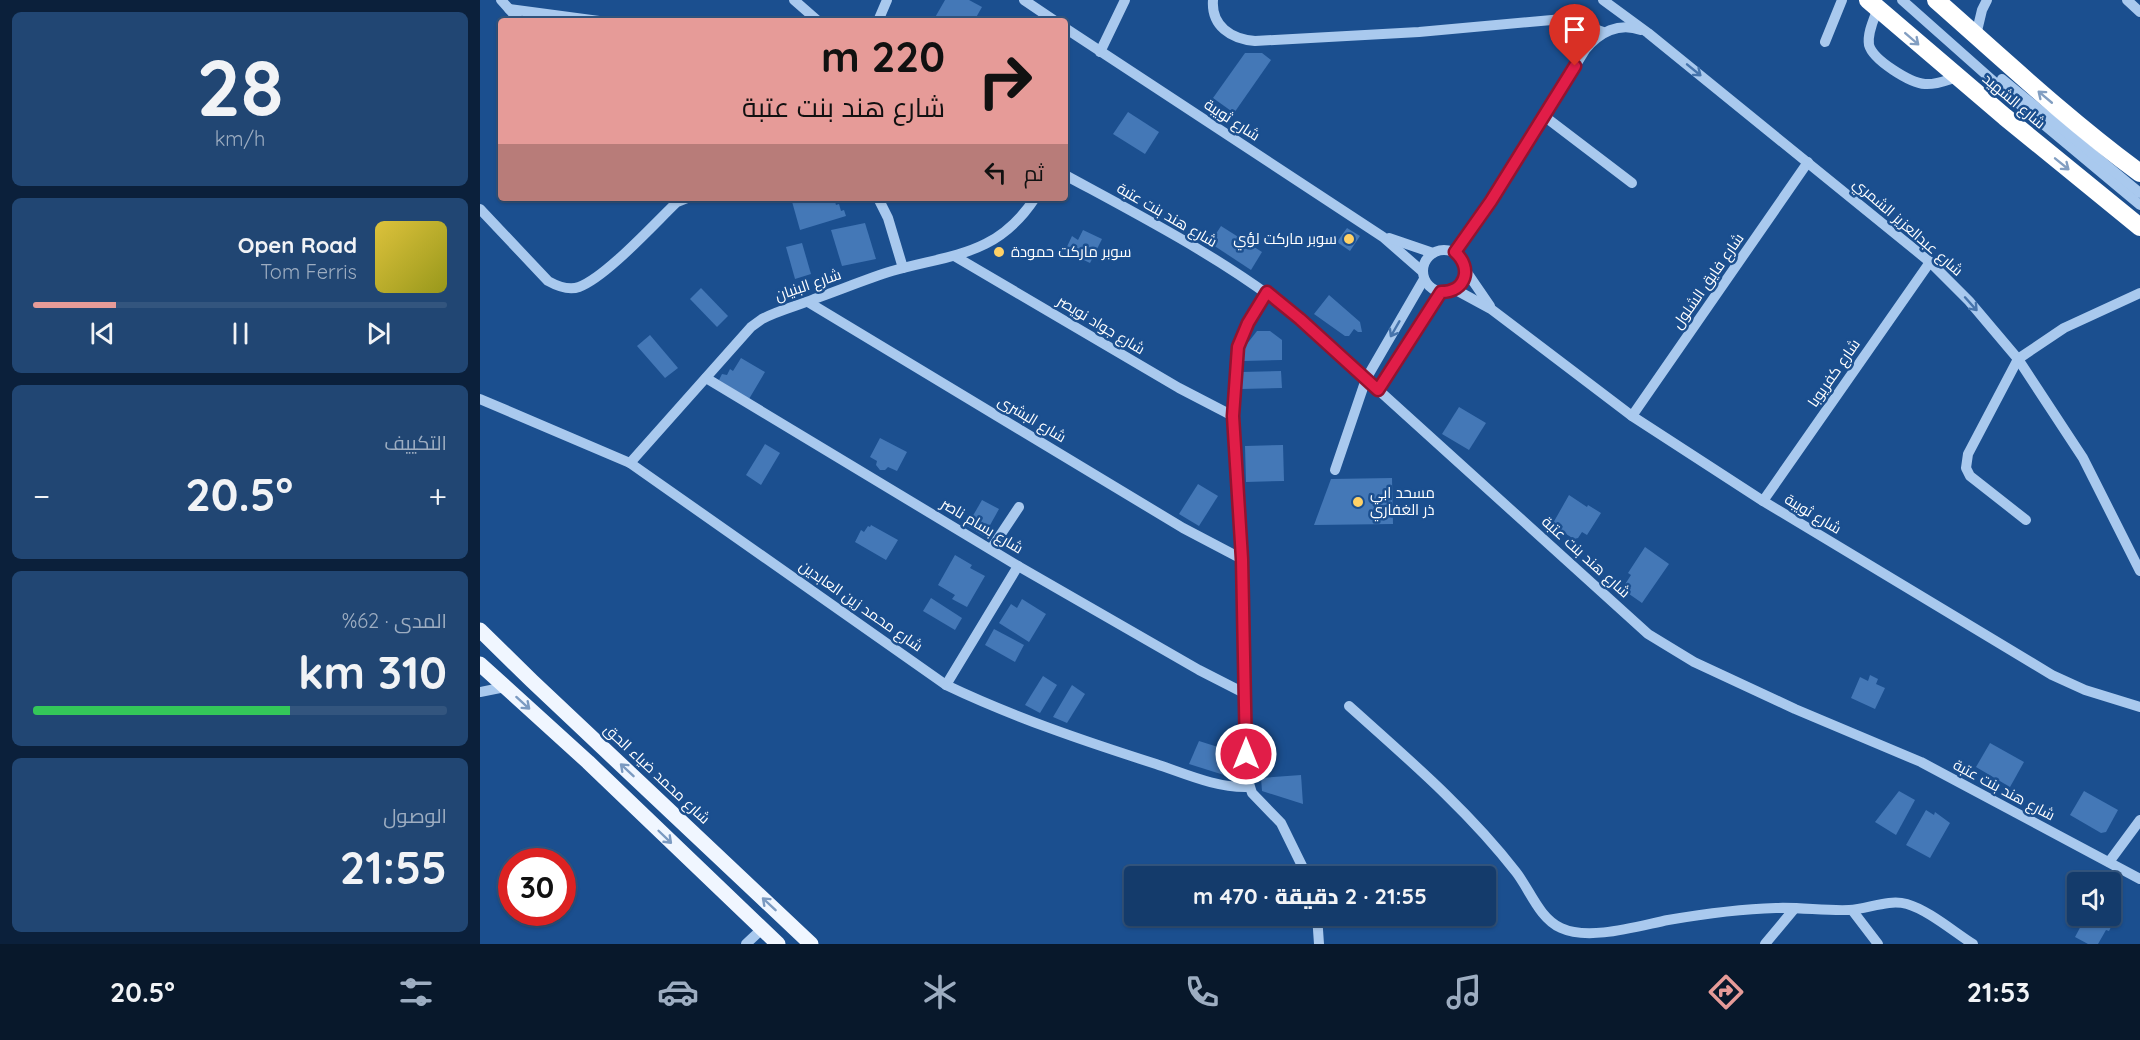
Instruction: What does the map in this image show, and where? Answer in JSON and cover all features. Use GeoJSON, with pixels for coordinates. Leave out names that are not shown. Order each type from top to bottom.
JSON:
{"type":"FeatureCollection","features":[{"type":"Feature","properties":{"kind":"highway","name":"شارع الشهيد"},"geometry":{"type":"LineString","coordinates":[[1936,0],[2098,142],[2140,173]]}},
{"type":"Feature","properties":{"kind":"highway","name":"شارع الشهيد"},"geometry":{"type":"LineString","coordinates":[[1873,4],[1957,77],[2140,227]]}},
{"type":"Feature","properties":{"kind":"main road","name":"شارع محمد ضياء الحق"},"geometry":{"type":"LineString","coordinates":[[480,630],[811,944]]}},
{"type":"Feature","properties":{"kind":"main road"},"geometry":{"type":"LineString","coordinates":[[480,664],[588,762],[778,944]]}},
{"type":"Feature","properties":{"kind":"street"},"geometry":{"type":"LineString","coordinates":[[501,0],[517,18]]}},
{"type":"Feature","properties":{"kind":"street"},"geometry":{"type":"LineString","coordinates":[[794,0],[815,18]]}},
{"type":"Feature","properties":{"kind":"street"},"geometry":{"type":"LineString","coordinates":[[879,18],[887,0]]}},
{"type":"Feature","properties":{"kind":"street"},"geometry":{"type":"LineString","coordinates":[[1024,0],[1051,18]]}},
{"type":"Feature","properties":{"kind":"street"},"geometry":{"type":"LineString","coordinates":[[1100,52],[1125,0]]}},
{"type":"Feature","properties":{"kind":"street"},"geometry":{"type":"LineString","coordinates":[[1213,0],[1214,17],[1222,29],[1244,40],[1255,41],[1419,32],[1563,19],[1588,25],[1604,32]]}},
{"type":"Feature","properties":{"kind":"street","name":"شارع عبدالعزيز الشمري"},"geometry":{"type":"LineString","coordinates":[[1603,0],[1648,33],[1930,262],[1969,301],[2018,359],[2083,458],[2140,571]]}},
{"type":"Feature","properties":{"kind":"street"},"geometry":{"type":"LineString","coordinates":[[1825,42],[1842,0]]}},
{"type":"Feature","properties":{"kind":"street"},"geometry":{"type":"LineString","coordinates":[[1902,0],[2018,103],[2140,205]]}},
{"type":"Feature","properties":{"kind":"street"},"geometry":{"type":"LineString","coordinates":[[1912,0],[2026,100],[2140,193]]}},
{"type":"Feature","properties":{"kind":"street"},"geometry":{"type":"LineString","coordinates":[[1976,34],[1982,9],[1987,0]]}},
{"type":"Feature","properties":{"kind":"street"},"geometry":{"type":"LineString","coordinates":[[2127,0],[2140,12]]}},
{"type":"Feature","properties":{"kind":"street"},"geometry":{"type":"LineString","coordinates":[[1873,4],[1869,38],[1872,51],[1877,57],[1906,78],[1919,83],[1933,84],[1957,77]]}},
{"type":"Feature","properties":{"kind":"street"},"geometry":{"type":"LineString","coordinates":[[509,9],[576,18]]}},
{"type":"Feature","properties":{"kind":"street"},"geometry":{"type":"LineString","coordinates":[[1455,252],[1491,201],[1593,40],[1604,32],[1618,27],[1634,28],[1648,33]]}},
{"type":"Feature","properties":{"kind":"street","name":"شارع ثويبة"},"geometry":{"type":"LineString","coordinates":[[1068,30],[1383,237],[1423,275]]}},
{"type":"Feature","properties":{"kind":"street"},"geometry":{"type":"LineString","coordinates":[[1544,116],[1632,183]]}},
{"type":"Feature","properties":{"kind":"street","name":"شارع فايق الشلول"},"geometry":{"type":"LineString","coordinates":[[1632,416],[1808,162]]}},
{"type":"Feature","properties":{"kind":"street","name":"شارع هند بنت عتبة"},"geometry":{"type":"LineString","coordinates":[[1068,177],[1172,233],[1267,292],[1300,319],[1648,634],[1694,662],[1795,709],[1921,762],[2140,879]]}},
{"type":"Feature","properties":{"kind":"street"},"geometry":{"type":"LineString","coordinates":[[480,209],[548,282],[569,288],[578,287],[602,272],[677,201]]}},
{"type":"Feature","properties":{"kind":"street"},"geometry":{"type":"LineString","coordinates":[[880,201],[888,218],[903,268]]}},
{"type":"Feature","properties":{"kind":"street","name":"شارع البنيان"},"geometry":{"type":"LineString","coordinates":[[630,463],[751,327],[773,313],[903,268],[956,257],[997,238],[1026,212],[1033,201]]}},
{"type":"Feature","properties":{"kind":"street","name":"شارع ثويبة"},"geometry":{"type":"LineString","coordinates":[[1383,237],[1433,253]]}},
{"type":"Feature","properties":{"kind":"street"},"geometry":{"type":"LineString","coordinates":[[1335,470],[1366,379],[1423,275],[1424,264],[1433,253],[1448,250],[1455,252],[1464,263],[1466,271],[1465,278],[1456,290],[1441,292],[1428,285],[1423,275]]}},
{"type":"Feature","properties":{"kind":"street","name":"شارع جواد نويصر"},"geometry":{"type":"LineString","coordinates":[[956,257],[1179,388],[1233,416]]}},
{"type":"Feature","properties":{"kind":"street","name":"شارع كفريوبا"},"geometry":{"type":"LineString","coordinates":[[1763,501],[1930,262]]}},
{"type":"Feature","properties":{"kind":"street","name":"شارع ثويبة"},"geometry":{"type":"LineString","coordinates":[[1466,271],[1491,309]]}},
{"type":"Feature","properties":{"kind":"street","name":"شارع ثويبة"},"geometry":{"type":"LineString","coordinates":[[1456,290],[1491,309],[1632,416],[1763,501],[2052,675],[2085,690],[2140,707]]}},
{"type":"Feature","properties":{"kind":"street"},"geometry":{"type":"LineString","coordinates":[[1267,292],[1248,323],[1238,347],[1233,416],[1242,559],[1246,774],[1248,787],[1281,823],[1302,866]]}},
{"type":"Feature","properties":{"kind":"street"},"geometry":{"type":"LineString","coordinates":[[1378,390],[1441,292]]}},
{"type":"Feature","properties":{"kind":"street"},"geometry":{"type":"LineString","coordinates":[[2026,520],[1970,476],[1966,468],[1968,454],[2018,359],[2064,328],[2140,293]]}},
{"type":"Feature","properties":{"kind":"street","name":"شارع البشرى"},"geometry":{"type":"LineString","coordinates":[[808,302],[1183,528],[1242,559]]}},
{"type":"Feature","properties":{"kind":"street","name":"شارع بسام ناصر"},"geometry":{"type":"LineString","coordinates":[[706,378],[1018,566],[1199,670],[1246,694]]}},
{"type":"Feature","properties":{"kind":"street","name":"شارع محمد زين العابدين"},"geometry":{"type":"LineString","coordinates":[[480,399],[630,463],[946,685],[982,702],[1097,746],[1220,784],[1248,787]]}},
{"type":"Feature","properties":{"kind":"street"},"geometry":{"type":"LineString","coordinates":[[992,549],[1019,507]]}},
{"type":"Feature","properties":{"kind":"street"},"geometry":{"type":"LineString","coordinates":[[946,685],[1018,566]]}},
{"type":"Feature","properties":{"kind":"street"},"geometry":{"type":"LineString","coordinates":[[480,692],[505,687]]}},
{"type":"Feature","properties":{"kind":"street"},"geometry":{"type":"LineString","coordinates":[[1349,706],[1431,779],[1517,873],[1547,918],[1558,927],[1573,933],[1595,933],[1710,914],[1750,910],[1796,908],[1852,910],[1905,903],[1921,910],[1973,944]]}},
{"type":"Feature","properties":{"kind":"street"},"geometry":{"type":"LineString","coordinates":[[2109,862],[2140,820]]}},
{"type":"Feature","properties":{"kind":"street"},"geometry":{"type":"LineString","coordinates":[[1765,944],[1796,908]]}},
{"type":"Feature","properties":{"kind":"street"},"geometry":{"type":"LineString","coordinates":[[1852,910],[1878,944]]}},
{"type":"Feature","properties":{"kind":"street"},"geometry":{"type":"LineString","coordinates":[[1318,926],[1319,944]]}},
{"type":"Feature","properties":{"kind":"street"},"geometry":{"type":"LineString","coordinates":[[746,944],[762,929]]}},
{"type":"Feature","properties":{"kind":"building"},"geometry":{"type":"Polygon","coordinates":[[[945,0],[969,0],[982,7],[976,18],[935,18],[945,0]]]}},
{"type":"Feature","properties":{"kind":"building"},"geometry":{"type":"Polygon","coordinates":[[[1245,53],[1262,53],[1271,60],[1234,113],[1213,98],[1245,53]]]}},
{"type":"Feature","properties":{"kind":"building"},"geometry":{"type":"Polygon","coordinates":[[[1128,112],[1159,132],[1145,154],[1113,134],[1128,112]]]}},
{"type":"Feature","properties":{"kind":"building"},"geometry":{"type":"Polygon","coordinates":[[[792,201],[835,201],[836,205],[839,204],[841,211],[844,210],[846,216],[800,230],[792,201]]]}},
{"type":"Feature","properties":{"kind":"building"},"geometry":{"type":"Polygon","coordinates":[[[865,223],[876,259],[842,266],[831,230],[865,223]]]}},
{"type":"Feature","properties":{"kind":"building"},"geometry":{"type":"Polygon","coordinates":[[[1221,226],[1262,252],[1251,270],[1210,243],[1221,226]]]}},
{"type":"Feature","properties":{"kind":"building","name":"سوبر ماركت لؤي"},"geometry":{"type":"Polygon","coordinates":[[[1347,228],[1360,236],[1350,251],[1337,242],[1347,228]]]}},
{"type":"Feature","properties":{"kind":"building"},"geometry":{"type":"Polygon","coordinates":[[[1083,230],[1102,239],[1090,263],[1065,251],[1072,236],[1078,240],[1083,230]]]}},
{"type":"Feature","properties":{"kind":"building"},"geometry":{"type":"Polygon","coordinates":[[[802,243],[811,274],[795,279],[786,247],[802,243]]]}},
{"type":"Feature","properties":{"kind":"building"},"geometry":{"type":"Polygon","coordinates":[[[701,288],[728,316],[717,327],[690,299],[701,288]]]}},
{"type":"Feature","properties":{"kind":"building"},"geometry":{"type":"Polygon","coordinates":[[[1329,295],[1360,322],[1362,332],[1354,329],[1349,336],[1345,336],[1314,314],[1329,295]]]}},
{"type":"Feature","properties":{"kind":"building"},"geometry":{"type":"Polygon","coordinates":[[[1257,331],[1270,331],[1282,340],[1282,360],[1243,361],[1243,349],[1257,331]]]}},
{"type":"Feature","properties":{"kind":"building"},"geometry":{"type":"Polygon","coordinates":[[[650,335],[678,368],[665,378],[637,346],[650,335]]]}},
{"type":"Feature","properties":{"kind":"building"},"geometry":{"type":"Polygon","coordinates":[[[741,358],[765,372],[749,399],[719,380],[722,374],[727,375],[730,369],[733,371],[741,358]]]}},
{"type":"Feature","properties":{"kind":"building"},"geometry":{"type":"Polygon","coordinates":[[[1281,371],[1282,388],[1241,389],[1241,372],[1281,371]]]}},
{"type":"Feature","properties":{"kind":"building"},"geometry":{"type":"Polygon","coordinates":[[[1459,407],[1486,423],[1469,450],[1442,434],[1459,407]]]}},
{"type":"Feature","properties":{"kind":"building"},"geometry":{"type":"Polygon","coordinates":[[[880,438],[907,452],[897,471],[888,467],[880,470],[876,465],[877,461],[870,457],[880,438]]]}},
{"type":"Feature","properties":{"kind":"building"},"geometry":{"type":"Polygon","coordinates":[[[765,444],[780,453],[761,485],[746,475],[765,444]]]}},
{"type":"Feature","properties":{"kind":"building"},"geometry":{"type":"Polygon","coordinates":[[[1283,445],[1284,481],[1246,482],[1245,446],[1283,445]]]}},
{"type":"Feature","properties":{"kind":"building","name":"مسحد ابي ذر الغفاري"},"geometry":{"type":"Polygon","coordinates":[[[1392,478],[1393,524],[1314,525],[1331,479],[1392,478]]]}},
{"type":"Feature","properties":{"kind":"building"},"geometry":{"type":"Polygon","coordinates":[[[1198,484],[1218,496],[1199,526],[1179,514],[1198,484]]]}},
{"type":"Feature","properties":{"kind":"building"},"geometry":{"type":"Polygon","coordinates":[[[1569,495],[1601,513],[1587,535],[1582,532],[1578,538],[1574,539],[1552,525],[1569,495]]]}},
{"type":"Feature","properties":{"kind":"building"},"geometry":{"type":"Polygon","coordinates":[[[982,500],[999,509],[984,536],[967,526],[982,500]]]}},
{"type":"Feature","properties":{"kind":"building"},"geometry":{"type":"Polygon","coordinates":[[[871,525],[898,540],[886,560],[855,542],[861,530],[864,532],[871,525]]]}},
{"type":"Feature","properties":{"kind":"building"},"geometry":{"type":"Polygon","coordinates":[[[1645,547],[1669,564],[1642,603],[1622,589],[1631,575],[1628,573],[1645,547]]]}},
{"type":"Feature","properties":{"kind":"building"},"geometry":{"type":"Polygon","coordinates":[[[955,555],[972,565],[970,568],[985,576],[967,607],[952,599],[955,595],[938,585],[955,555]]]}},
{"type":"Feature","properties":{"kind":"building"},"geometry":{"type":"Polygon","coordinates":[[[931,598],[962,618],[955,630],[923,611],[931,598]]]}},
{"type":"Feature","properties":{"kind":"building"},"geometry":{"type":"Polygon","coordinates":[[[1022,599],[1046,614],[1029,642],[999,623],[1011,604],[1017,608],[1022,599]]]}},
{"type":"Feature","properties":{"kind":"building"},"geometry":{"type":"Polygon","coordinates":[[[994,629],[1024,645],[1015,662],[985,645],[994,629]]]}},
{"type":"Feature","properties":{"kind":"building"},"geometry":{"type":"Polygon","coordinates":[[[1870,675],[1878,679],[1876,684],[1885,688],[1875,709],[1851,698],[1860,677],[1868,681],[1870,675]]]}},
{"type":"Feature","properties":{"kind":"building"},"geometry":{"type":"Polygon","coordinates":[[[1043,676],[1057,685],[1040,713],[1025,705],[1043,676]]]}},
{"type":"Feature","properties":{"kind":"building"},"geometry":{"type":"Polygon","coordinates":[[[1072,685],[1085,694],[1067,723],[1053,717],[1072,685]]]}},
{"type":"Feature","properties":{"kind":"building"},"geometry":{"type":"Polygon","coordinates":[[[1199,741],[1218,747],[1228,763],[1224,775],[1189,764],[1199,741]]]}},
{"type":"Feature","properties":{"kind":"building"},"geometry":{"type":"Polygon","coordinates":[[[1990,743],[2024,762],[2010,787],[1976,767],[1990,743]]]}},
{"type":"Feature","properties":{"kind":"building"},"geometry":{"type":"Polygon","coordinates":[[[1301,775],[1303,804],[1262,791],[1261,778],[1301,775]]]}},
{"type":"Feature","properties":{"kind":"building"},"geometry":{"type":"Polygon","coordinates":[[[1899,791],[1915,800],[1896,835],[1875,822],[1899,791]]]}},
{"type":"Feature","properties":{"kind":"building"},"geometry":{"type":"Polygon","coordinates":[[[2084,791],[2118,810],[2106,832],[2101,833],[2070,815],[2084,791]]]}},
{"type":"Feature","properties":{"kind":"building"},"geometry":{"type":"Polygon","coordinates":[[[1926,810],[1934,815],[1935,812],[1950,823],[1930,858],[1906,845],[1926,810]]]}},
{"type":"Feature","properties":{"kind":"building"},"geometry":{"type":"Polygon","coordinates":[[[2081,926],[2112,926],[2109,931],[2106,930],[2098,944],[2088,944],[2075,937],[2081,926]]]}},
{"type":"Feature","properties":{"kind":"place","name":"سوبر ماركت لؤي"},"geometry":{"type":"Point","coordinates":[1349,239]}},
{"type":"Feature","properties":{"kind":"place","name":"سوبر ماركت حمودة"},"geometry":{"type":"Point","coordinates":[999,252]}},
{"type":"Feature","properties":{"kind":"place","name":"مسحد ابي ذر الغفاري"},"geometry":{"type":"Point","coordinates":[1358,502]}},
{"type":"Feature","properties":{"kind":"route"},"geometry":{"type":"LineString","coordinates":[[1246,754],[1242,559],[1233,416],[1238,347],[1243,333],[1267,292],[1378,390],[1441,292],[1456,290],[1461,285],[1466,271],[1464,263],[1455,252],[1491,201],[1575,66]]}}]}
